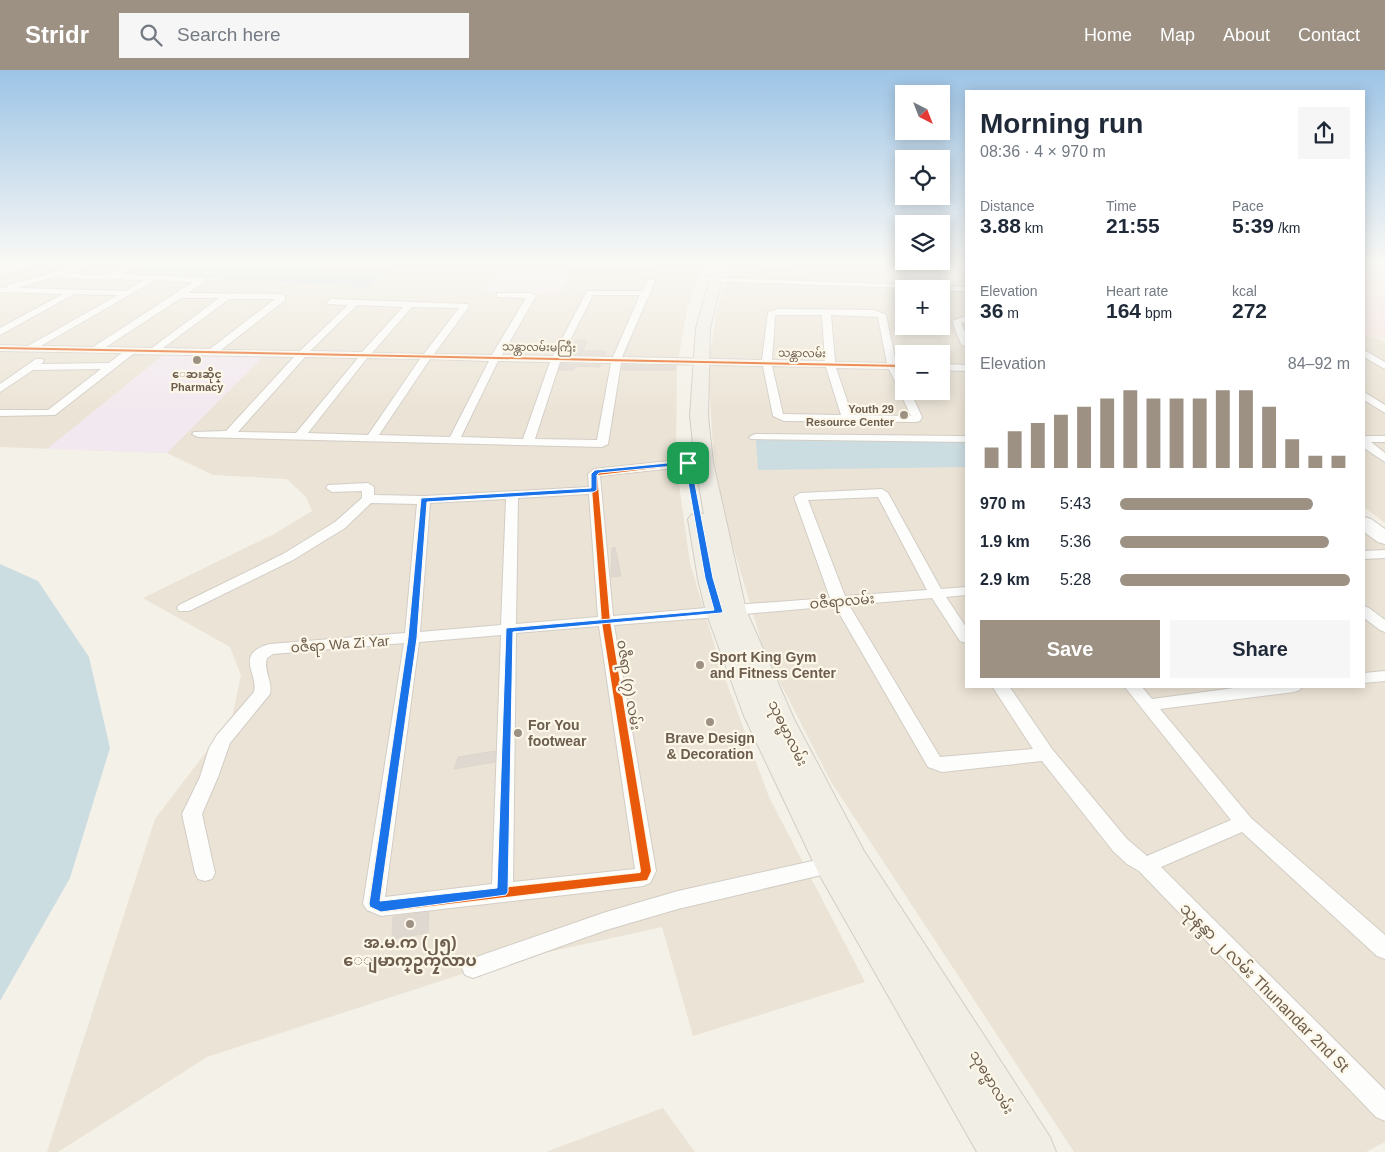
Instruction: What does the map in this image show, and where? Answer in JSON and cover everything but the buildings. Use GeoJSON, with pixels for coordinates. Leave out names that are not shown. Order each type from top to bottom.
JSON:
{"type":"FeatureCollection","features":[{"type":"Feature","properties":{"kind":"main road","name":"သုဓမ္မာလမ်း"},"geometry":{"type":"LineString","coordinates":[[696,314],[694,362],[699,416],[726,611],[758,716],[830,865],[912,979],[944,1031],[1035,1152]]}},
{"type":"Feature","properties":{"kind":"main road","name":"သုဓမ္မာလမ်း"},"geometry":{"type":"LineString","coordinates":[[694,362],[684,415],[688,463],[709,578],[912,979]]}},
{"type":"Feature","properties":{"kind":"main road","name":"သုဓမ္မာလမ်း"},"geometry":{"type":"LineString","coordinates":[[944,1031],[1000,1152]]}},
{"type":"Feature","properties":{"kind":"street"},"geometry":{"type":"LineString","coordinates":[[0,332],[32,314]]}},
{"type":"Feature","properties":{"kind":"street"},"geometry":{"type":"LineString","coordinates":[[30,348],[90,314]]}},
{"type":"Feature","properties":{"kind":"street"},"geometry":{"type":"LineString","coordinates":[[94,350],[150,314]]}},
{"type":"Feature","properties":{"kind":"street"},"geometry":{"type":"LineString","coordinates":[[154,351],[203,314]]}},
{"type":"Feature","properties":{"kind":"street"},"geometry":{"type":"LineString","coordinates":[[212,352],[261,314]]}},
{"type":"Feature","properties":{"kind":"street"},"geometry":{"type":"LineString","coordinates":[[230,434],[302,354],[342,314]]}},
{"type":"Feature","properties":{"kind":"street"},"geometry":{"type":"LineString","coordinates":[[300,436],[365,355],[401,314]]}},
{"type":"Feature","properties":{"kind":"street"},"geometry":{"type":"LineString","coordinates":[[372,437],[459,314]]}},
{"type":"Feature","properties":{"kind":"street"},"geometry":{"type":"LineString","coordinates":[[454,440],[495,358],[521,314]]}},
{"type":"Feature","properties":{"kind":"street"},"geometry":{"type":"LineString","coordinates":[[528,442],[556,359],[579,314]]}},
{"type":"Feature","properties":{"kind":"street"},"geometry":{"type":"LineString","coordinates":[[198,434],[602,444],[616,360],[636,314]]}},
{"type":"Feature","properties":{"kind":"street"},"geometry":{"type":"LineString","coordinates":[[773,314],[767,364],[778,416],[784,418],[916,419],[918,417],[909,400]]}},
{"type":"Feature","properties":{"kind":"street"},"geometry":{"type":"LineString","coordinates":[[826,314],[830,364],[847,418]]}},
{"type":"Feature","properties":{"kind":"street"},"geometry":{"type":"LineString","coordinates":[[880,314],[895,372]]}},
{"type":"Feature","properties":{"kind":"street"},"geometry":{"type":"LineString","coordinates":[[965,318],[956,321],[965,342]]}},
{"type":"Feature","properties":{"kind":"street"},"geometry":{"type":"LineString","coordinates":[[0,320],[22,320]]}},
{"type":"Feature","properties":{"kind":"street","name":"သန္တာလမ်းမကြီး"},"geometry":{"type":"LineString","coordinates":[[0,348],[694,362]]}},
{"type":"Feature","properties":{"kind":"street"},"geometry":{"type":"LineString","coordinates":[[0,389],[57,349]]}},
{"type":"Feature","properties":{"kind":"street"},"geometry":{"type":"LineString","coordinates":[[0,413],[50,413],[132,350]]}},
{"type":"Feature","properties":{"kind":"street"},"geometry":{"type":"LineString","coordinates":[[1365,354],[1385,366]]}},
{"type":"Feature","properties":{"kind":"street","name":"သန္တာလမ်း"},"geometry":{"type":"LineString","coordinates":[[694,362],[892,366]]}},
{"type":"Feature","properties":{"kind":"street"},"geometry":{"type":"LineString","coordinates":[[31,368],[111,366]]}},
{"type":"Feature","properties":{"kind":"street"},"geometry":{"type":"LineString","coordinates":[[950,367],[965,368]]}},
{"type":"Feature","properties":{"kind":"street"},"geometry":{"type":"LineString","coordinates":[[1365,396],[1385,410]]}},
{"type":"Feature","properties":{"kind":"street"},"geometry":{"type":"LineString","coordinates":[[755,437],[965,438]]}},
{"type":"Feature","properties":{"kind":"street"},"geometry":{"type":"LineString","coordinates":[[1365,439],[1385,439]]}},
{"type":"Feature","properties":{"kind":"street"},"geometry":{"type":"LineString","coordinates":[[1365,444],[1385,458]]}},
{"type":"Feature","properties":{"kind":"street","name":"၀ဇီရာ (၇) လမ်း"},"geometry":{"type":"LineString","coordinates":[[502,892],[643,877],[646,871],[606,622],[594,473],[688,463]]}},
{"type":"Feature","properties":{"kind":"street"},"geometry":{"type":"LineString","coordinates":[[332,488],[368,487],[368,499]]}},
{"type":"Feature","properties":{"kind":"street"},"geometry":{"type":"LineString","coordinates":[[184,608],[288,557],[340,525],[368,499],[424,500],[594,490]]}},
{"type":"Feature","properties":{"kind":"street"},"geometry":{"type":"LineString","coordinates":[[965,636],[936,593],[882,493],[800,497],[839,601],[934,762],[938,764],[1046,754]]}},
{"type":"Feature","properties":{"kind":"street"},"geometry":{"type":"LineString","coordinates":[[424,500],[412,638],[374,904],[381,907],[502,892],[512,494]]}},
{"type":"Feature","properties":{"kind":"street"},"geometry":{"type":"LineString","coordinates":[[1365,524],[1385,538]]}},
{"type":"Feature","properties":{"kind":"street"},"geometry":{"type":"LineString","coordinates":[[1365,555],[1385,554]]}},
{"type":"Feature","properties":{"kind":"street","name":"ဝဇီရာလမ်း"},"geometry":{"type":"LineString","coordinates":[[726,611],[965,591]]}},
{"type":"Feature","properties":{"kind":"street","name":"၀ဇီရာ Wa Zi Yar"},"geometry":{"type":"LineString","coordinates":[[205,873],[192,814],[209,777],[218,748],[262,694],[264,686],[257,674],[259,655],[262,652],[270,649],[726,611]]}},
{"type":"Feature","properties":{"kind":"street"},"geometry":{"type":"LineString","coordinates":[[1365,612],[1385,627]]}},
{"type":"Feature","properties":{"kind":"street"},"geometry":{"type":"LineString","coordinates":[[1365,678],[1385,676]]}},
{"type":"Feature","properties":{"kind":"street","name":"သုနန္ဒာ ၂ လမ်း Thunandar 2nd St"},"geometry":{"type":"LineString","coordinates":[[1001,688],[1046,754],[1120,845],[1134,858],[1146,865],[1385,1108]]}},
{"type":"Feature","properties":{"kind":"street"},"geometry":{"type":"LineString","coordinates":[[1134,688],[1244,823],[1385,949]]}},
{"type":"Feature","properties":{"kind":"street"},"geometry":{"type":"LineString","coordinates":[[1148,705],[1262,688]]}},
{"type":"Feature","properties":{"kind":"street"},"geometry":{"type":"LineString","coordinates":[[1146,865],[1244,823]]}},
{"type":"Feature","properties":{"kind":"street"},"geometry":{"type":"LineString","coordinates":[[473,968],[606,921],[678,900],[830,865]]}},
{"type":"Feature","properties":{"kind":"shaded area"},"geometry":{"type":"Polygon","coordinates":[[[0,314],[686,314],[677,366],[676,463],[690,563],[721,667],[769,797],[865,982],[693,1036],[662,927],[490,965],[207,1057],[58,1152],[47,1152],[155,819],[232,718],[241,675],[230,647],[143,598],[274,534],[312,511],[306,497],[287,479],[213,475],[167,453],[0,447],[0,314]]]}},
{"type":"Feature","properties":{"kind":"shaded area"},"geometry":{"type":"Polygon","coordinates":[[[716,314],[895,314],[895,335],[950,335],[950,314],[965,314],[965,688],[1365,688],[1365,530],[1385,545],[1385,1142],[1366,1152],[1074,1152],[831,782],[764,651],[722,509],[713,448],[708,367],[716,314]]]}},
{"type":"Feature","properties":{"kind":"shaded area"},"geometry":{"type":"Polygon","coordinates":[[[1365,314],[1385,314],[1385,338],[1365,336],[1365,314]]]}},
{"type":"Feature","properties":{"kind":"shaded area"},"geometry":{"type":"Polygon","coordinates":[[[1365,336],[1378,338],[1385,342],[1385,523],[1365,508],[1365,336]]]}},
{"type":"Feature","properties":{"kind":"shaded area"},"geometry":{"type":"Polygon","coordinates":[[[163,355],[263,357],[167,453],[47,449],[163,355]]]}},
{"type":"Feature","properties":{"kind":"shaded area"},"geometry":{"type":"Polygon","coordinates":[[[756,440],[965,442],[965,467],[758,470],[756,440]]]}},
{"type":"Feature","properties":{"kind":"shaded area"},"geometry":{"type":"Polygon","coordinates":[[[0,564],[38,581],[89,657],[110,748],[70,878],[0,1001],[0,564]]]}},
{"type":"Feature","properties":{"kind":"shaded area"},"geometry":{"type":"Polygon","coordinates":[[[663,1108],[695,1152],[546,1152],[663,1108]]]}},
{"type":"Feature","properties":{"kind":"cycle path"},"geometry":{"type":"LineString","coordinates":[[0,348],[895,366]]}},
{"type":"Feature","properties":{"kind":"cycle path"},"geometry":{"type":"LineString","coordinates":[[424,500],[412,639],[374,904],[381,907],[643,877],[646,871],[606,622],[594,474],[598,472],[688,463]]}},
{"type":"Feature","properties":{"kind":"place","name":"ေဆးဆိုင္ Pharmacy"},"geometry":{"type":"Point","coordinates":[197,360]}},
{"type":"Feature","properties":{"kind":"place","name":"Youth 29 Resource Center"},"geometry":{"type":"Point","coordinates":[904,415]}},
{"type":"Feature","properties":{"kind":"place","name":"Sport King Gym and Fitness Center"},"geometry":{"type":"Point","coordinates":[700,665]}},
{"type":"Feature","properties":{"kind":"place","name":"Brave Design & Decoration"},"geometry":{"type":"Point","coordinates":[710,722]}},
{"type":"Feature","properties":{"kind":"place","name":"For You footwear"},"geometry":{"type":"Point","coordinates":[518,733]}},
{"type":"Feature","properties":{"kind":"place","name":"အ.မ.က (၂၅) ေျမာက္ဥကၠလာပ"},"geometry":{"type":"Point","coordinates":[410,924]}},
{"type":"Feature","properties":{"kind":"route"},"geometry":{"type":"LineString","coordinates":[[688,463],[709,578],[718,612],[508,630],[502,892],[381,907],[374,904],[412,638],[424,500],[594,490],[594,473],[688,463]]}}]}
